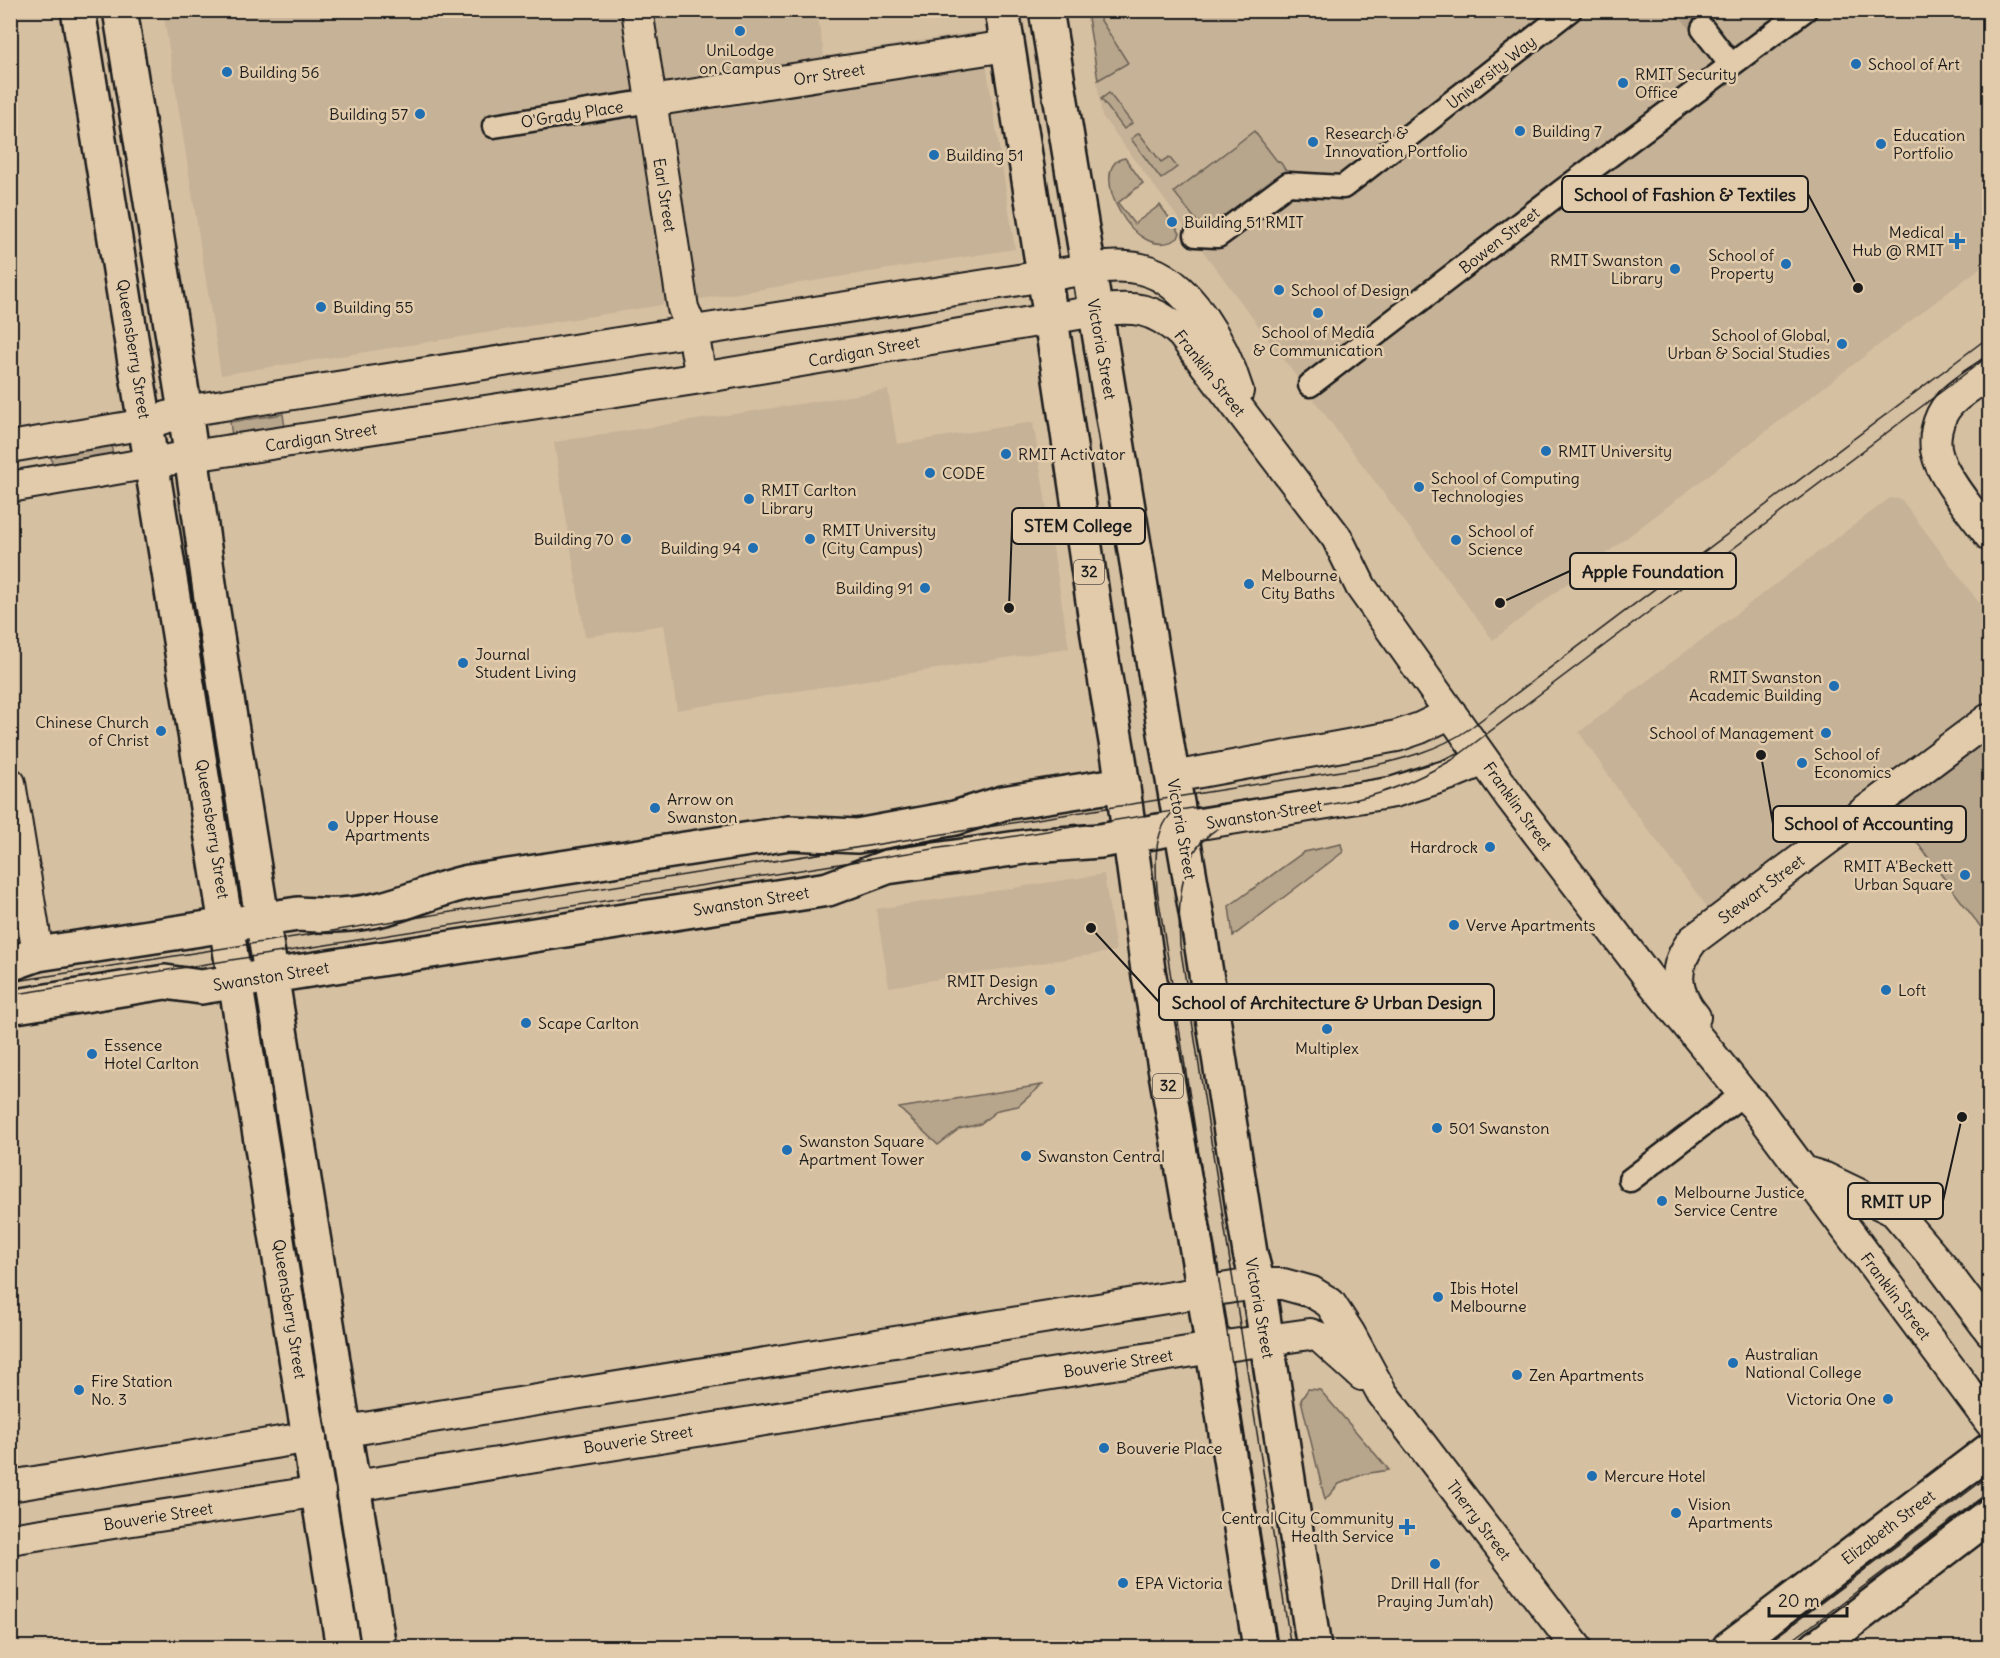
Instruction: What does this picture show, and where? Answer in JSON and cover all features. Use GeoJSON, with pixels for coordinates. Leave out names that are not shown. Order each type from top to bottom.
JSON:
{"type":"FeatureCollection","features":[{"type":"Feature","properties":{"kind":"main road","name":"Queensberry Street"},"geometry":{"type":"LineString","coordinates":[[78,10],[320,1491],[341,1632]]}},
{"type":"Feature","properties":{"kind":"main road"},"geometry":{"type":"LineString","coordinates":[[120,10],[192,456],[212,605],[379,1647]]}},
{"type":"Feature","properties":{"kind":"main road","name":"32"},"geometry":{"type":"LineString","coordinates":[[1002,10],[1098,636],[1123,784],[1148,970],[1260,1647]]}},
{"type":"Feature","properties":{"kind":"main road","name":"Victoria Street"},"geometry":{"type":"LineString","coordinates":[[1046,10],[1182,827],[1250,1253],[1258,1284],[1314,1647]]}},
{"type":"Feature","properties":{"kind":"main road"},"geometry":{"type":"LineString","coordinates":[[123,279],[162,271]]}},
{"type":"Feature","properties":{"kind":"main road"},"geometry":{"type":"LineString","coordinates":[[24,959],[298,914],[338,917],[382,909],[447,886],[463,883],[789,833],[857,836],[955,818],[1003,802],[1173,777]]}},
{"type":"Feature","properties":{"kind":"main road","name":"Swanston Street"},"geometry":{"type":"LineString","coordinates":[[10,1007],[165,982],[201,987],[828,889],[887,867],[1032,846],[1100,841],[1182,827]]}},
{"type":"Feature","properties":{"kind":"main road"},"geometry":{"type":"LineString","coordinates":[[281,1256],[316,1250]]}},
{"type":"Feature","properties":{"kind":"main road"},"geometry":{"type":"LineString","coordinates":[[311,1437],[346,1431]]}},
{"type":"Feature","properties":{"kind":"main road","name":"Elizabeth Street"},"geometry":{"type":"LineString","coordinates":[[1729,1647],[1989,1450]]}},
{"type":"Feature","properties":{"kind":"main road","name":"Bouverie Street"},"geometry":{"type":"LineString","coordinates":[[320,1491],[355,1486]]}},
{"type":"Feature","properties":{"kind":"main road"},"geometry":{"type":"LineString","coordinates":[[1816,1647],[1989,1515]]}},
{"type":"Feature","properties":{"kind":"main road"},"geometry":{"type":"LineString","coordinates":[[341,1632],[374,1611]]}},
{"type":"Feature","properties":{"kind":"street","name":"Earl Street"},"geometry":{"type":"LineString","coordinates":[[637,10],[683,308],[693,332],[701,378]]}},
{"type":"Feature","properties":{"kind":"street","name":"University Way"},"geometry":{"type":"LineString","coordinates":[[1196,235],[1218,236],[1287,183],[1343,187],[1570,10]]}},
{"type":"Feature","properties":{"kind":"street","name":"Bowen Street"},"geometry":{"type":"LineString","coordinates":[[1310,386],[1562,191],[1805,10]]}},
{"type":"Feature","properties":{"kind":"street"},"geometry":{"type":"LineString","coordinates":[[1703,29],[1731,65]]}},
{"type":"Feature","properties":{"kind":"street","name":"Orr Street"},"geometry":{"type":"LineString","coordinates":[[651,101],[1007,46]]}},
{"type":"Feature","properties":{"kind":"street","name":"O'Grady Place"},"geometry":{"type":"LineString","coordinates":[[494,126],[651,101]]}},
{"type":"Feature","properties":{"kind":"street","name":"Franklin Street"},"geometry":{"type":"LineString","coordinates":[[1089,270],[1118,267],[1139,268],[1162,278],[1180,291],[1216,339],[1253,427]]}},
{"type":"Feature","properties":{"kind":"street"},"geometry":{"type":"LineString","coordinates":[[10,447],[146,424],[185,411],[1089,270]]}},
{"type":"Feature","properties":{"kind":"street","name":"Franklin Street"},"geometry":{"type":"LineString","coordinates":[[1096,311],[1134,308],[1159,316],[1182,334],[1337,538],[1361,586],[1518,807],[1665,998],[1743,1095],[1755,1106],[1989,1422]]}},
{"type":"Feature","properties":{"kind":"street","name":"Cardigan Street"},"geometry":{"type":"LineString","coordinates":[[10,487],[192,456],[701,378],[1096,311]]}},
{"type":"Feature","properties":{"kind":"street"},"geometry":{"type":"LineString","coordinates":[[624,343],[632,389]]}},
{"type":"Feature","properties":{"kind":"street"},"geometry":{"type":"LineString","coordinates":[[1989,373],[1949,404],[1939,418],[1935,443],[1943,470],[1989,536]]}},
{"type":"Feature","properties":{"kind":"street"},"geometry":{"type":"LineString","coordinates":[[1173,777],[1398,736],[1451,713]]}},
{"type":"Feature","properties":{"kind":"street","name":"Stewart Street"},"geometry":{"type":"LineString","coordinates":[[1665,998],[1670,972],[1698,935],[1989,718]]}},
{"type":"Feature","properties":{"kind":"street","name":"Swanston Street"},"geometry":{"type":"LineString","coordinates":[[1182,827],[1394,792],[1448,775],[1484,760]]}},
{"type":"Feature","properties":{"kind":"street"},"geometry":{"type":"LineString","coordinates":[[10,783],[24,959]]}},
{"type":"Feature","properties":{"kind":"street"},"geometry":{"type":"LineString","coordinates":[[1682,958],[1678,981],[1680,993],[1684,1004],[1703,1029],[1712,1055]]}},
{"type":"Feature","properties":{"kind":"street"},"geometry":{"type":"LineString","coordinates":[[1630,1180],[1743,1095]]}},
{"type":"Feature","properties":{"kind":"street"},"geometry":{"type":"LineString","coordinates":[[1803,1171],[1825,1178],[1894,1211],[1943,1268],[1989,1331]]}},
{"type":"Feature","properties":{"kind":"street"},"geometry":{"type":"LineString","coordinates":[[346,1431],[1258,1284]]}},
{"type":"Feature","properties":{"kind":"street","name":"Therry Street"},"geometry":{"type":"LineString","coordinates":[[1258,1284],[1283,1284],[1312,1292],[1330,1303],[1350,1334],[1382,1393],[1577,1647]]}},
{"type":"Feature","properties":{"kind":"street","name":"Therry Street"},"geometry":{"type":"LineString","coordinates":[[1266,1340],[1315,1335],[1331,1345],[1382,1393]]}},
{"type":"Feature","properties":{"kind":"street","name":"Bouverie Street"},"geometry":{"type":"LineString","coordinates":[[355,1486],[1266,1340]]}},
{"type":"Feature","properties":{"kind":"street"},"geometry":{"type":"LineString","coordinates":[[10,1486],[311,1437]]}},
{"type":"Feature","properties":{"kind":"street","name":"Bouverie Street"},"geometry":{"type":"LineString","coordinates":[[10,1539],[320,1491]]}},
{"type":"Feature","properties":{"kind":"shaded area"},"geometry":{"type":"Polygon","coordinates":[[[163,11],[817,11],[824,56],[981,31],[1015,249],[221,375],[163,11]]]}},
{"type":"Feature","properties":{"kind":"shaded area","name":"RMIT University"},"geometry":{"type":"Polygon","coordinates":[[[1086,11],[1989,11],[1989,261],[1493,640],[1102,116],[1086,11]]]}},
{"type":"Feature","properties":{"kind":"shaded area"},"geometry":{"type":"Polygon","coordinates":[[[1087,11],[1095,11],[1128,63],[1098,80],[1087,11]]]}},
{"type":"Feature","properties":{"kind":"shaded area"},"geometry":{"type":"Polygon","coordinates":[[[1109,93],[1132,123],[1124,129],[1101,99],[1109,93]]]}},
{"type":"Feature","properties":{"kind":"shaded area"},"geometry":{"type":"Polygon","coordinates":[[[1254,131],[1286,171],[1206,233],[1174,192],[1254,131]]]}},
{"type":"Feature","properties":{"kind":"shaded area"},"geometry":{"type":"Polygon","coordinates":[[[1139,133],[1161,162],[1169,157],[1177,167],[1161,179],[1131,139],[1139,133]]]}},
{"type":"Feature","properties":{"kind":"shaded area"},"geometry":{"type":"Polygon","coordinates":[[[1125,158],[1143,183],[1118,203],[1134,224],[1160,205],[1180,233],[1178,238],[1161,243],[1145,239],[1131,227],[1120,212],[1112,194],[1110,177],[1114,164],[1125,158]]]}},
{"type":"Feature","properties":{"kind":"shaded area","name":"RMIT University (City Campus)"},"geometry":{"type":"Polygon","coordinates":[[[888,390],[897,444],[1033,422],[1069,648],[677,710],[664,625],[585,637],[554,442],[888,390]]]}},
{"type":"Feature","properties":{"kind":"shaded area"},"geometry":{"type":"Polygon","coordinates":[[[283,414],[286,435],[233,443],[230,422],[283,414]]]}},
{"type":"Feature","properties":{"kind":"shaded area"},"geometry":{"type":"Polygon","coordinates":[[[111,442],[114,463],[54,472],[50,452],[111,442]]]}},
{"type":"Feature","properties":{"kind":"shaded area"},"geometry":{"type":"Polygon","coordinates":[[[1890,498],[1901,499],[1989,616],[1989,938],[1872,784],[1708,908],[1621,794],[1579,732],[1890,498]]]}},
{"type":"Feature","properties":{"kind":"shaded area","name":"RMIT A'Beckett Urban Square"},"geometry":{"type":"Polygon","coordinates":[[[1989,739],[1989,938],[1893,811],[1989,739]]]}},
{"type":"Feature","properties":{"kind":"shaded area"},"geometry":{"type":"Polygon","coordinates":[[[1341,844],[1343,852],[1233,936],[1229,906],[1304,852],[1341,844]]]}},
{"type":"Feature","properties":{"kind":"shaded area"},"geometry":{"type":"Polygon","coordinates":[[[1104,874],[1116,951],[889,987],[876,909],[1104,874]]]}},
{"type":"Feature","properties":{"kind":"shaded area"},"geometry":{"type":"Polygon","coordinates":[[[1042,1085],[1018,1106],[998,1110],[980,1124],[959,1129],[938,1145],[899,1108],[1042,1085]]]}},
{"type":"Feature","properties":{"kind":"shaded area"},"geometry":{"type":"Polygon","coordinates":[[[1308,1389],[1320,1390],[1389,1470],[1364,1474],[1339,1484],[1325,1500],[1301,1400],[1308,1389]]]}},
{"type":"Feature","properties":{"kind":"tunnel"},"geometry":{"type":"LineString","coordinates":[[1689,10],[1703,29]]}},
{"type":"Feature","properties":{"kind":"tram line"},"geometry":{"type":"LineString","coordinates":[[10,982],[1366,767],[1419,753],[1445,743],[1469,729],[1990,336]]}},
{"type":"Feature","properties":{"kind":"tram line"},"geometry":{"type":"LineString","coordinates":[[1291,1648],[1180,945],[1180,903],[1183,883],[1196,849],[1209,835],[1226,824],[1248,816],[1364,797],[1389,790],[1452,760],[1990,355]]}},
{"type":"Feature","properties":{"kind":"tram line"},"geometry":{"type":"LineString","coordinates":[[10,995],[1388,777],[1432,762]]}},
{"type":"Feature","properties":{"kind":"tram line"},"geometry":{"type":"LineString","coordinates":[[1177,808],[1163,825],[1157,846],[1157,889],[1277,1648]]}},
{"type":"Feature","properties":{"kind":"tram line"},"geometry":{"type":"LineString","coordinates":[[1761,1648],[1990,1475]]}},
{"type":"Feature","properties":{"kind":"tram line"},"geometry":{"type":"LineString","coordinates":[[1782,1648],[1990,1491]]}},
{"type":"Feature","properties":{"kind":"place","name":"UniLodge on Campus"},"geometry":{"type":"Point","coordinates":[740,31]}},
{"type":"Feature","properties":{"kind":"place","name":"School of Art"},"geometry":{"type":"Point","coordinates":[1856,64]}},
{"type":"Feature","properties":{"kind":"place","name":"Building 56"},"geometry":{"type":"Point","coordinates":[227,72]}},
{"type":"Feature","properties":{"kind":"place","name":"RMIT Security Office"},"geometry":{"type":"Point","coordinates":[1623,83]}},
{"type":"Feature","properties":{"kind":"place","name":"Building 57"},"geometry":{"type":"Point","coordinates":[420,114]}},
{"type":"Feature","properties":{"kind":"place","name":"Building 7"},"geometry":{"type":"Point","coordinates":[1520,131]}},
{"type":"Feature","properties":{"kind":"place","name":"Research & Innovation Portfolio"},"geometry":{"type":"Point","coordinates":[1313,142]}},
{"type":"Feature","properties":{"kind":"place","name":"Education Portfolio"},"geometry":{"type":"Point","coordinates":[1881,144]}},
{"type":"Feature","properties":{"kind":"place","name":"Building 51"},"geometry":{"type":"Point","coordinates":[934,155]}},
{"type":"Feature","properties":{"kind":"place","name":"Building 51 RMIT"},"geometry":{"type":"Point","coordinates":[1172,222]}},
{"type":"Feature","properties":{"kind":"place","name":"Medical Hub @ RMIT"},"geometry":{"type":"Point","coordinates":[1957,241]}},
{"type":"Feature","properties":{"kind":"place","name":"School of Property"},"geometry":{"type":"Point","coordinates":[1786,264]}},
{"type":"Feature","properties":{"kind":"place","name":"RMIT Swanston Library"},"geometry":{"type":"Point","coordinates":[1675,269]}},
{"type":"Feature","properties":{"kind":"place","name":"School of Fashion & Textiles"},"geometry":{"type":"Point","coordinates":[1858,288]}},
{"type":"Feature","properties":{"kind":"place","name":"School of Design"},"geometry":{"type":"Point","coordinates":[1279,290]}},
{"type":"Feature","properties":{"kind":"place","name":"Building 55"},"geometry":{"type":"Point","coordinates":[321,307]}},
{"type":"Feature","properties":{"kind":"place","name":"School of Media & Communication"},"geometry":{"type":"Point","coordinates":[1318,313]}},
{"type":"Feature","properties":{"kind":"place","name":"School of Global, Urban & Social Studies"},"geometry":{"type":"Point","coordinates":[1842,344]}},
{"type":"Feature","properties":{"kind":"place","name":"RMIT University"},"geometry":{"type":"Point","coordinates":[1546,451]}},
{"type":"Feature","properties":{"kind":"place","name":"RMIT Activator"},"geometry":{"type":"Point","coordinates":[1006,454]}},
{"type":"Feature","properties":{"kind":"place","name":"CODE"},"geometry":{"type":"Point","coordinates":[930,473]}},
{"type":"Feature","properties":{"kind":"place","name":"School of Computing Technologies"},"geometry":{"type":"Point","coordinates":[1419,487]}},
{"type":"Feature","properties":{"kind":"place","name":"RMIT Carlton Library"},"geometry":{"type":"Point","coordinates":[749,499]}},
{"type":"Feature","properties":{"kind":"place","name":"Building 70"},"geometry":{"type":"Point","coordinates":[626,539]}},
{"type":"Feature","properties":{"kind":"place","name":"RMIT University (City Campus)"},"geometry":{"type":"Point","coordinates":[810,539]}},
{"type":"Feature","properties":{"kind":"place","name":"School of Science"},"geometry":{"type":"Point","coordinates":[1456,540]}},
{"type":"Feature","properties":{"kind":"place","name":"Building 94"},"geometry":{"type":"Point","coordinates":[753,548]}},
{"type":"Feature","properties":{"kind":"place","name":"Melbourne City Baths"},"geometry":{"type":"Point","coordinates":[1249,584]}},
{"type":"Feature","properties":{"kind":"place","name":"Building 91"},"geometry":{"type":"Point","coordinates":[925,588]}},
{"type":"Feature","properties":{"kind":"place","name":"Apple Foundation"},"geometry":{"type":"Point","coordinates":[1500,603]}},
{"type":"Feature","properties":{"kind":"place","name":"STEM College"},"geometry":{"type":"Point","coordinates":[1009,608]}},
{"type":"Feature","properties":{"kind":"place","name":"Journal Student Living"},"geometry":{"type":"Point","coordinates":[463,663]}},
{"type":"Feature","properties":{"kind":"place","name":"RMIT Swanston Academic Building"},"geometry":{"type":"Point","coordinates":[1834,686]}},
{"type":"Feature","properties":{"kind":"place","name":"Chinese Church of Christ"},"geometry":{"type":"Point","coordinates":[161,731]}},
{"type":"Feature","properties":{"kind":"place","name":"School of Management"},"geometry":{"type":"Point","coordinates":[1826,733]}},
{"type":"Feature","properties":{"kind":"place","name":"School of Accounting"},"geometry":{"type":"Point","coordinates":[1761,755]}},
{"type":"Feature","properties":{"kind":"place","name":"School of Economics"},"geometry":{"type":"Point","coordinates":[1802,763]}},
{"type":"Feature","properties":{"kind":"place","name":"Arrow on Swanston"},"geometry":{"type":"Point","coordinates":[655,808]}},
{"type":"Feature","properties":{"kind":"place","name":"Upper House Apartments"},"geometry":{"type":"Point","coordinates":[333,826]}},
{"type":"Feature","properties":{"kind":"place","name":"Hardrock"},"geometry":{"type":"Point","coordinates":[1490,847]}},
{"type":"Feature","properties":{"kind":"place","name":"RMIT A'Beckett Urban Square"},"geometry":{"type":"Point","coordinates":[1965,875]}},
{"type":"Feature","properties":{"kind":"place","name":"Verve Apartments"},"geometry":{"type":"Point","coordinates":[1454,925]}},
{"type":"Feature","properties":{"kind":"place","name":"School of Architecture & Urban Design"},"geometry":{"type":"Point","coordinates":[1091,928]}},
{"type":"Feature","properties":{"kind":"place","name":"RMIT Design Archives"},"geometry":{"type":"Point","coordinates":[1050,990]}},
{"type":"Feature","properties":{"kind":"place","name":"Loft"},"geometry":{"type":"Point","coordinates":[1886,990]}},
{"type":"Feature","properties":{"kind":"place","name":"Scape Carlton"},"geometry":{"type":"Point","coordinates":[526,1023]}},
{"type":"Feature","properties":{"kind":"place","name":"Multiplex"},"geometry":{"type":"Point","coordinates":[1327,1029]}},
{"type":"Feature","properties":{"kind":"place","name":"Essence Hotel Carlton"},"geometry":{"type":"Point","coordinates":[92,1054]}},
{"type":"Feature","properties":{"kind":"place","name":"RMIT UP"},"geometry":{"type":"Point","coordinates":[1962,1117]}},
{"type":"Feature","properties":{"kind":"place","name":"501 Swanston"},"geometry":{"type":"Point","coordinates":[1437,1128]}},
{"type":"Feature","properties":{"kind":"place","name":"Swanston Square Apartment Tower"},"geometry":{"type":"Point","coordinates":[787,1150]}},
{"type":"Feature","properties":{"kind":"place","name":"Swanston Central"},"geometry":{"type":"Point","coordinates":[1026,1156]}},
{"type":"Feature","properties":{"kind":"place","name":"Melbourne Justice Service Centre"},"geometry":{"type":"Point","coordinates":[1662,1201]}},
{"type":"Feature","properties":{"kind":"place","name":"Ibis Hotel Melbourne"},"geometry":{"type":"Point","coordinates":[1438,1297]}},
{"type":"Feature","properties":{"kind":"place","name":"Australian National College"},"geometry":{"type":"Point","coordinates":[1733,1363]}},
{"type":"Feature","properties":{"kind":"place","name":"Zen Apartments"},"geometry":{"type":"Point","coordinates":[1517,1375]}},
{"type":"Feature","properties":{"kind":"place","name":"Fire Station No. 3"},"geometry":{"type":"Point","coordinates":[79,1390]}},
{"type":"Feature","properties":{"kind":"place","name":"Victoria One"},"geometry":{"type":"Point","coordinates":[1888,1399]}},
{"type":"Feature","properties":{"kind":"place","name":"Bouverie Place"},"geometry":{"type":"Point","coordinates":[1104,1448]}},
{"type":"Feature","properties":{"kind":"place","name":"Mercure Hotel"},"geometry":{"type":"Point","coordinates":[1592,1476]}},
{"type":"Feature","properties":{"kind":"place","name":"Vision Apartments"},"geometry":{"type":"Point","coordinates":[1676,1513]}},
{"type":"Feature","properties":{"kind":"place","name":"Central City Community Health Service"},"geometry":{"type":"Point","coordinates":[1407,1527]}},
{"type":"Feature","properties":{"kind":"place","name":"Drill Hall (for Praying Jum'ah)"},"geometry":{"type":"Point","coordinates":[1435,1564]}},
{"type":"Feature","properties":{"kind":"place","name":"EPA Victoria"},"geometry":{"type":"Point","coordinates":[1123,1583]}}]}
